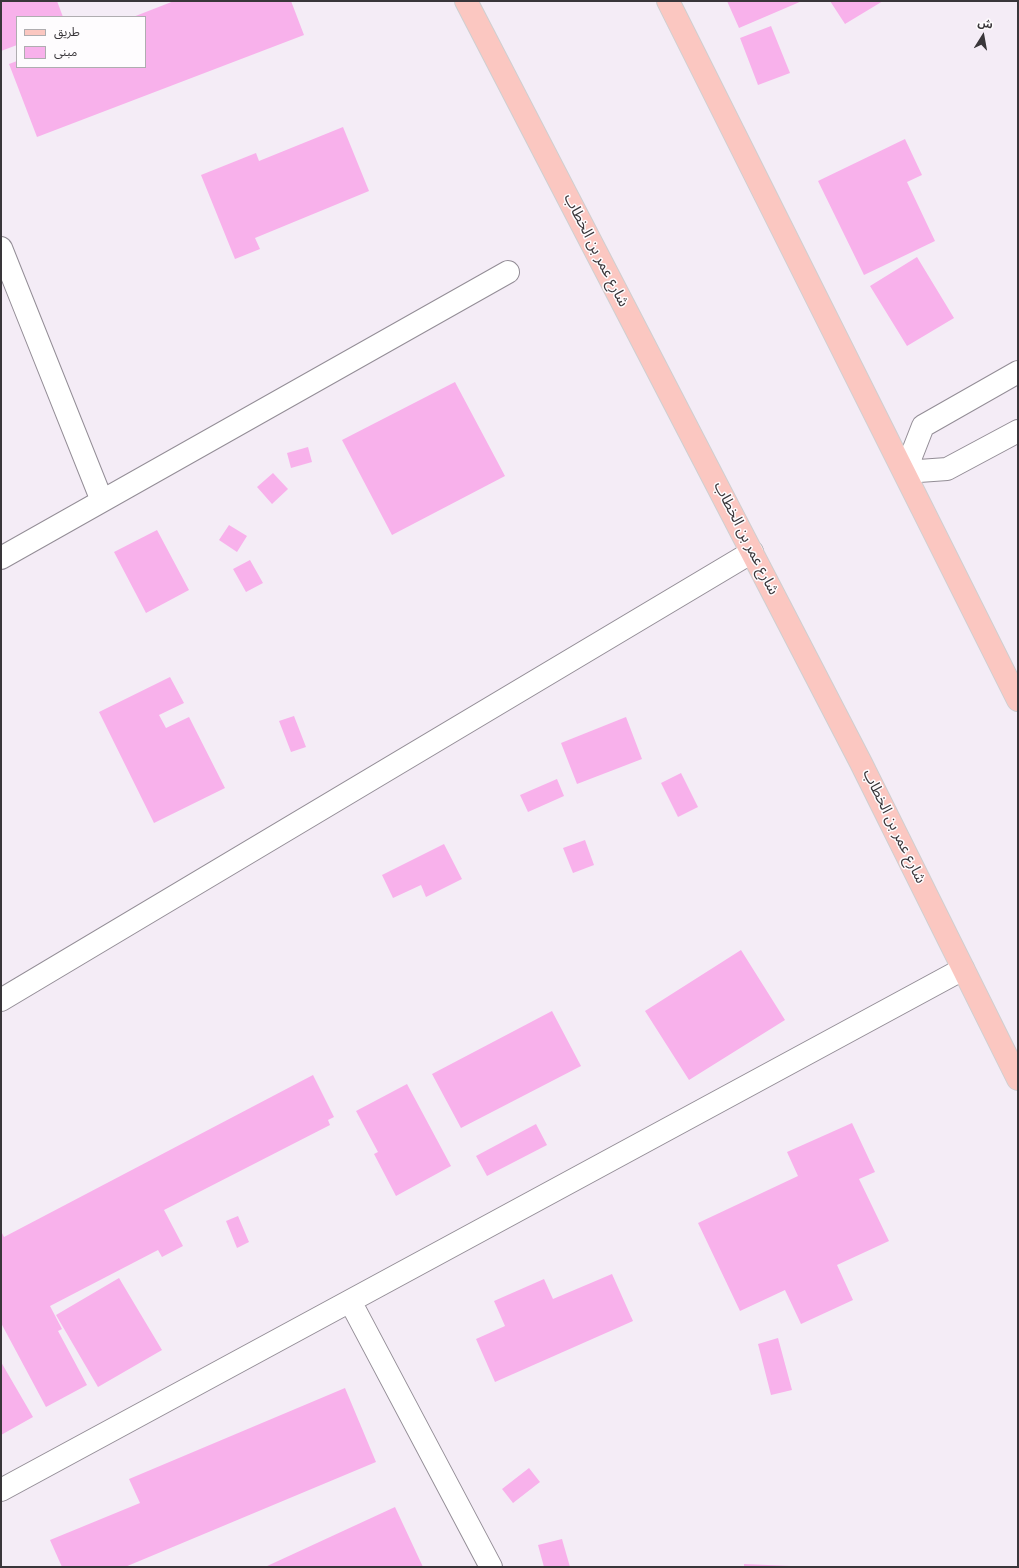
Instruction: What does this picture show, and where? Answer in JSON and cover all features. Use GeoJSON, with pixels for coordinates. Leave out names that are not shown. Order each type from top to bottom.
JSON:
{"type":"FeatureCollection","features":[{"type":"Feature","properties":{"kind":"main road","name":"شارع عمر بن الخطاب"},"geometry":{"type":"LineString","coordinates":[[466,1],[861,763],[1018,1079]]}},
{"type":"Feature","properties":{"kind":"main road"},"geometry":{"type":"LineString","coordinates":[[668,1],[1018,700]]}},
{"type":"Feature","properties":{"kind":"street"},"geometry":{"type":"LineString","coordinates":[[1,248],[102,501]]}},
{"type":"Feature","properties":{"kind":"street"},"geometry":{"type":"LineString","coordinates":[[1,558],[508,272]]}},
{"type":"Feature","properties":{"kind":"street"},"geometry":{"type":"LineString","coordinates":[[1018,372],[923,426],[905,472],[947,469],[1018,431]]}},
{"type":"Feature","properties":{"kind":"street"},"geometry":{"type":"LineString","coordinates":[[1,1000],[752,552]]}},
{"type":"Feature","properties":{"kind":"street"},"geometry":{"type":"LineString","coordinates":[[1,1490],[964,969]]}},
{"type":"Feature","properties":{"kind":"street"},"geometry":{"type":"LineString","coordinates":[[350,1301],[491,1567]]}},
{"type":"Feature","properties":{"kind":"building"},"geometry":{"type":"Polygon","coordinates":[[[1,1],[57,1],[63,16],[16,16],[16,45],[1,51],[1,1]]]}},
{"type":"Feature","properties":{"kind":"building"},"geometry":{"type":"Polygon","coordinates":[[[174,1],[291,1],[304,35],[37,137],[9,64],[16,61],[16,68],[146,68],[146,16],[136,16],[174,1]]]}},
{"type":"Feature","properties":{"kind":"building"},"geometry":{"type":"Polygon","coordinates":[[[727,1],[802,1],[739,28],[727,1]]]}},
{"type":"Feature","properties":{"kind":"building"},"geometry":{"type":"Polygon","coordinates":[[[830,1],[883,1],[845,24],[830,1]]]}},
{"type":"Feature","properties":{"kind":"building"},"geometry":{"type":"Polygon","coordinates":[[[771,26],[790,73],[758,85],[740,38],[771,26]]]}},
{"type":"Feature","properties":{"kind":"building"},"geometry":{"type":"Polygon","coordinates":[[[343,127],[369,191],[255,238],[260,249],[235,259],[201,175],[256,153],[259,161],[343,127]]]}},
{"type":"Feature","properties":{"kind":"building"},"geometry":{"type":"Polygon","coordinates":[[[905,139],[922,175],[907,182],[935,241],[864,275],[818,181],[905,139]]]}},
{"type":"Feature","properties":{"kind":"building"},"geometry":{"type":"Polygon","coordinates":[[[917,257],[954,318],[907,346],[870,286],[917,257]]]}},
{"type":"Feature","properties":{"kind":"building"},"geometry":{"type":"Polygon","coordinates":[[[455,382],[505,476],[392,535],[342,440],[455,382]]]}},
{"type":"Feature","properties":{"kind":"building"},"geometry":{"type":"Polygon","coordinates":[[[308,447],[312,462],[291,468],[287,453],[308,447]]]}},
{"type":"Feature","properties":{"kind":"building"},"geometry":{"type":"Polygon","coordinates":[[[273,473],[288,489],[272,504],[257,487],[273,473]]]}},
{"type":"Feature","properties":{"kind":"building"},"geometry":{"type":"Polygon","coordinates":[[[229,525],[247,536],[237,552],[219,540],[229,525]]]}},
{"type":"Feature","properties":{"kind":"building"},"geometry":{"type":"Polygon","coordinates":[[[157,530],[189,590],[146,613],[114,552],[157,530]]]}},
{"type":"Feature","properties":{"kind":"building"},"geometry":{"type":"Polygon","coordinates":[[[250,560],[263,583],[246,592],[233,569],[250,560]]]}},
{"type":"Feature","properties":{"kind":"building"},"geometry":{"type":"Polygon","coordinates":[[[170,677],[184,703],[159,715],[166,728],[189,717],[225,788],[154,823],[99,712],[170,677]]]}},
{"type":"Feature","properties":{"kind":"building"},"geometry":{"type":"Polygon","coordinates":[[[294,716],[306,747],[291,752],[279,721],[294,716]]]}},
{"type":"Feature","properties":{"kind":"building"},"geometry":{"type":"Polygon","coordinates":[[[626,717],[642,759],[577,784],[561,743],[626,717]]]}},
{"type":"Feature","properties":{"kind":"building"},"geometry":{"type":"Polygon","coordinates":[[[681,773],[698,807],[678,817],[661,783],[681,773]]]}},
{"type":"Feature","properties":{"kind":"building"},"geometry":{"type":"Polygon","coordinates":[[[557,779],[564,796],[528,812],[520,795],[557,779]]]}},
{"type":"Feature","properties":{"kind":"building"},"geometry":{"type":"Polygon","coordinates":[[[585,840],[594,865],[573,873],[563,848],[585,840]]]}},
{"type":"Feature","properties":{"kind":"building"},"geometry":{"type":"Polygon","coordinates":[[[444,844],[462,879],[426,897],[421,885],[393,898],[382,875],[444,844]]]}},
{"type":"Feature","properties":{"kind":"building"},"geometry":{"type":"Polygon","coordinates":[[[741,950],[785,1020],[689,1080],[645,1011],[741,950]]]}},
{"type":"Feature","properties":{"kind":"building"},"geometry":{"type":"Polygon","coordinates":[[[552,1011],[581,1066],[461,1128],[432,1074],[552,1011]]]}},
{"type":"Feature","properties":{"kind":"building"},"geometry":{"type":"Polygon","coordinates":[[[313,1075],[334,1117],[328,1120],[330,1125],[164,1210],[183,1246],[162,1257],[158,1250],[50,1306],[62,1329],[58,1331],[87,1385],[46,1407],[1,1323],[1,1231],[4,1237],[313,1075]]]}},
{"type":"Feature","properties":{"kind":"building"},"geometry":{"type":"Polygon","coordinates":[[[407,1084],[451,1166],[396,1196],[374,1154],[378,1152],[356,1111],[407,1084]]]}},
{"type":"Feature","properties":{"kind":"building"},"geometry":{"type":"Polygon","coordinates":[[[852,1123],[875,1172],[859,1179],[889,1241],[837,1265],[853,1300],[801,1324],[785,1290],[740,1311],[698,1223],[798,1176],[787,1152],[852,1123]]]}},
{"type":"Feature","properties":{"kind":"building"},"geometry":{"type":"Polygon","coordinates":[[[536,1124],[547,1145],[487,1176],[476,1156],[536,1124]]]}},
{"type":"Feature","properties":{"kind":"building"},"geometry":{"type":"Polygon","coordinates":[[[238,1216],[249,1242],[237,1248],[226,1221],[238,1216]]]}},
{"type":"Feature","properties":{"kind":"building"},"geometry":{"type":"Polygon","coordinates":[[[612,1274],[633,1321],[495,1382],[476,1339],[505,1326],[494,1301],[544,1279],[553,1299],[612,1274]]]}},
{"type":"Feature","properties":{"kind":"building"},"geometry":{"type":"Polygon","coordinates":[[[119,1278],[162,1350],[98,1387],[56,1315],[119,1278]]]}},
{"type":"Feature","properties":{"kind":"building"},"geometry":{"type":"Polygon","coordinates":[[[778,1338],[792,1390],[771,1395],[758,1344],[778,1338]]]}},
{"type":"Feature","properties":{"kind":"building"},"geometry":{"type":"Polygon","coordinates":[[[1,1362],[33,1417],[1,1435],[1,1362]]]}},
{"type":"Feature","properties":{"kind":"building"},"geometry":{"type":"Polygon","coordinates":[[[345,1388],[376,1462],[125,1567],[62,1567],[50,1540],[140,1503],[129,1479],[345,1388]]]}},
{"type":"Feature","properties":{"kind":"building"},"geometry":{"type":"Polygon","coordinates":[[[529,1468],[540,1482],[513,1503],[502,1489],[529,1468]]]}},
{"type":"Feature","properties":{"kind":"building"},"geometry":{"type":"Polygon","coordinates":[[[395,1507],[423,1567],[265,1567],[395,1507]]]}},
{"type":"Feature","properties":{"kind":"building"},"geometry":{"type":"Polygon","coordinates":[[[562,1539],[570,1567],[544,1567],[538,1545],[562,1539]]]}},
{"type":"Feature","properties":{"kind":"building"},"geometry":{"type":"Polygon","coordinates":[[[744,1564],[791,1566],[791,1567],[744,1567],[744,1564]]]}}]}
